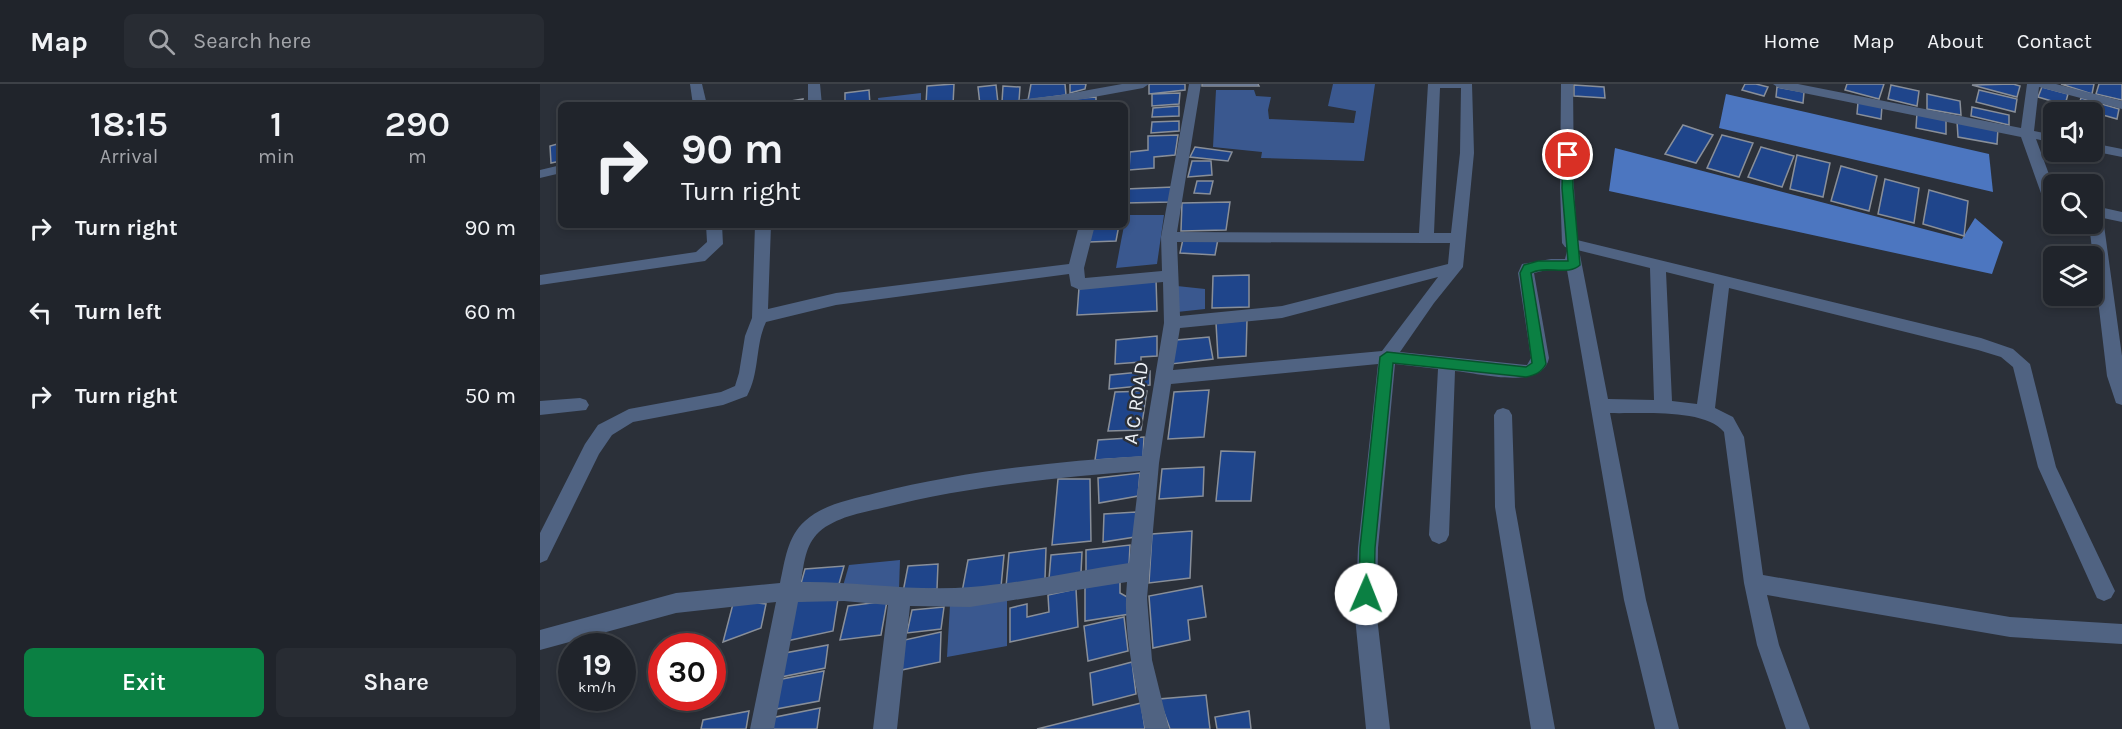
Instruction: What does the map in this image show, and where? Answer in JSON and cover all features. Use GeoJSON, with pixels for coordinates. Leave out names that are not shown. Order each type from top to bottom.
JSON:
{"type":"FeatureCollection","features":[{"type":"Feature","properties":{"kind":"street"},"geometry":{"type":"LineString","coordinates":[[696,84],[699,102]]}},
{"type":"Feature","properties":{"kind":"street"},"geometry":{"type":"LineString","coordinates":[[814,84],[815,102]]}},
{"type":"Feature","properties":{"kind":"street"},"geometry":{"type":"LineString","coordinates":[[1029,102],[1143,84]]}},
{"type":"Feature","properties":{"kind":"street","name":"A C ROAD"},"geometry":{"type":"LineString","coordinates":[[1157,729],[1141,660],[1136,598],[1150,464],[1172,322],[1169,237],[1195,84]]}},
{"type":"Feature","properties":{"kind":"street"},"geometry":{"type":"LineString","coordinates":[[1378,729],[1366,616],[1367,571],[1387,357],[1455,267],[1467,153],[1467,88],[1463,84],[1435,84],[1426,238]]}},
{"type":"Feature","properties":{"kind":"street"},"geometry":{"type":"LineString","coordinates":[[1567,84],[1567,188],[1570,243],[1635,600],[1666,729]]}},
{"type":"Feature","properties":{"kind":"street"},"geometry":{"type":"LineString","coordinates":[[1779,84],[2043,137]]}},
{"type":"Feature","properties":{"kind":"street"},"geometry":{"type":"LineString","coordinates":[[2033,84],[2027,133],[2043,179]]}},
{"type":"Feature","properties":{"kind":"street"},"geometry":{"type":"LineString","coordinates":[[2042,84],[2122,105]]}},
{"type":"Feature","properties":{"kind":"street"},"geometry":{"type":"LineString","coordinates":[[1110,102],[1112,90]]}},
{"type":"Feature","properties":{"kind":"street"},"geometry":{"type":"LineString","coordinates":[[2103,149],[2122,153]]}},
{"type":"Feature","properties":{"kind":"street"},"geometry":{"type":"LineString","coordinates":[[540,174],[558,170]]}},
{"type":"Feature","properties":{"kind":"street"},"geometry":{"type":"LineString","coordinates":[[2103,213],[2122,217]]}},
{"type":"Feature","properties":{"kind":"street"},"geometry":{"type":"LineString","coordinates":[[540,280],[700,257],[714,244],[714,228]]}},
{"type":"Feature","properties":{"kind":"street"},"geometry":{"type":"LineString","coordinates":[[540,554],[592,448],[604,430],[629,416],[723,398],[741,391],[747,378],[755,327],[760,318],[763,228]]}},
{"type":"Feature","properties":{"kind":"street"},"geometry":{"type":"LineString","coordinates":[[1086,228],[1076,268],[1077,282],[1080,284],[1170,276]]}},
{"type":"Feature","properties":{"kind":"street"},"geometry":{"type":"LineString","coordinates":[[2097,234],[2116,376],[2122,398]]}},
{"type":"Feature","properties":{"kind":"street"},"geometry":{"type":"LineString","coordinates":[[1169,237],[1458,238]]}},
{"type":"Feature","properties":{"kind":"street"},"geometry":{"type":"LineString","coordinates":[[1570,243],[1982,344],[2013,356],[2021,364],[2047,467],[2104,591]]}},
{"type":"Feature","properties":{"kind":"street"},"geometry":{"type":"LineString","coordinates":[[1162,378],[1387,357],[1526,372],[1533,370],[1539,364],[1540,358],[1526,273],[1528,268],[1574,265]]}},
{"type":"Feature","properties":{"kind":"street"},"geometry":{"type":"LineString","coordinates":[[1658,266],[1663,407]]}},
{"type":"Feature","properties":{"kind":"street"},"geometry":{"type":"LineString","coordinates":[[1172,322],[1282,312],[1455,267]]}},
{"type":"Feature","properties":{"kind":"street"},"geometry":{"type":"LineString","coordinates":[[760,318],[836,299],[1076,268]]}},
{"type":"Feature","properties":{"kind":"street"},"geometry":{"type":"LineString","coordinates":[[1705,413],[1722,282]]}},
{"type":"Feature","properties":{"kind":"street"},"geometry":{"type":"LineString","coordinates":[[1439,535],[1447,364]]}},
{"type":"Feature","properties":{"kind":"street"},"geometry":{"type":"LineString","coordinates":[[540,408],[580,405]]}},
{"type":"Feature","properties":{"kind":"street"},"geometry":{"type":"LineString","coordinates":[[1600,406],[1663,407],[1705,413],[1723,419],[1729,424],[1735,437],[1754,583],[1768,645],[1798,729]]}},
{"type":"Feature","properties":{"kind":"street"},"geometry":{"type":"LineString","coordinates":[[1503,415],[1505,507],[1544,729]]}},
{"type":"Feature","properties":{"kind":"street"},"geometry":{"type":"LineString","coordinates":[[762,729],[791,575],[801,539],[822,519],[849,508],[962,482],[1034,473],[1150,464]]}},
{"type":"Feature","properties":{"kind":"street"},"geometry":{"type":"LineString","coordinates":[[540,640],[676,603],[758,593],[844,591],[900,596],[970,597],[1139,571]]}},
{"type":"Feature","properties":{"kind":"street"},"geometry":{"type":"LineString","coordinates":[[1754,583],[2010,627],[2122,634]]}},
{"type":"Feature","properties":{"kind":"street"},"geometry":{"type":"LineString","coordinates":[[885,729],[900,596]]}},
{"type":"Feature","properties":{"kind":"shaded area"},"geometry":{"type":"Polygon","coordinates":[[[1333,84],[1375,84],[1364,161],[1261,158],[1262,152],[1213,147],[1216,90],[1254,90],[1256,96],[1271,97],[1268,110],[1269,119],[1354,123],[1356,111],[1328,106],[1333,84]]]}},
{"type":"Feature","properties":{"kind":"shaded area"},"geometry":{"type":"Polygon","coordinates":[[[921,93],[921,102],[879,102],[878,98],[921,93]]]}},
{"type":"Feature","properties":{"kind":"shaded area"},"geometry":{"type":"Polygon","coordinates":[[[1726,94],[1989,154],[1993,192],[1719,128],[1726,94]]]}},
{"type":"Feature","properties":{"kind":"shaded area"},"geometry":{"type":"Polygon","coordinates":[[[1615,148],[1962,239],[1975,218],[2003,242],[1992,274],[1609,191],[1615,148]]]}},
{"type":"Feature","properties":{"kind":"shaded area"},"geometry":{"type":"Polygon","coordinates":[[[1128,215],[1164,215],[1157,264],[1116,268],[1124,228],[1128,228],[1128,215]]]}},
{"type":"Feature","properties":{"kind":"shaded area"},"geometry":{"type":"Polygon","coordinates":[[[1177,286],[1205,289],[1205,309],[1177,312],[1177,286]]]}},
{"type":"Feature","properties":{"kind":"shaded area"},"geometry":{"type":"Polygon","coordinates":[[[900,560],[899,589],[843,586],[849,565],[900,560]]]}},
{"type":"Feature","properties":{"kind":"shaded area"},"geometry":{"type":"Polygon","coordinates":[[[1007,598],[1007,646],[947,657],[950,605],[1007,598]]]}},
{"type":"Feature","properties":{"kind":"building"},"geometry":{"type":"Polygon","coordinates":[[[954,84],[953,102],[926,102],[927,86],[954,84]]]}},
{"type":"Feature","properties":{"kind":"building"},"geometry":{"type":"Polygon","coordinates":[[[1031,84],[1065,84],[1066,95],[1028,100],[1031,84]]]}},
{"type":"Feature","properties":{"kind":"building"},"geometry":{"type":"Polygon","coordinates":[[[1070,84],[1086,84],[1085,89],[1070,93],[1070,84]]]}},
{"type":"Feature","properties":{"kind":"building"},"geometry":{"type":"Polygon","coordinates":[[[1149,84],[1185,84],[1185,90],[1149,94],[1149,84]]]}},
{"type":"Feature","properties":{"kind":"building"},"geometry":{"type":"Polygon","coordinates":[[[1202,84],[1258,84],[1259,86],[1202,86],[1202,84]]]}},
{"type":"Feature","properties":{"kind":"building"},"geometry":{"type":"Polygon","coordinates":[[[1745,84],[1768,87],[1764,96],[1742,90],[1745,84]]]}},
{"type":"Feature","properties":{"kind":"building"},"geometry":{"type":"Polygon","coordinates":[[[1847,84],[1884,84],[1879,99],[1845,90],[1847,84]]]}},
{"type":"Feature","properties":{"kind":"building"},"geometry":{"type":"Polygon","coordinates":[[[2013,84],[2020,86],[2017,97],[1972,85],[2013,84]]]}},
{"type":"Feature","properties":{"kind":"building"},"geometry":{"type":"Polygon","coordinates":[[[2061,84],[2094,84],[2092,94],[2061,84]]]}},
{"type":"Feature","properties":{"kind":"building"},"geometry":{"type":"Polygon","coordinates":[[[2099,84],[2122,84],[2122,100],[2096,94],[2099,84]]]}},
{"type":"Feature","properties":{"kind":"building"},"geometry":{"type":"Polygon","coordinates":[[[996,85],[998,102],[980,102],[978,87],[996,85]]]}},
{"type":"Feature","properties":{"kind":"building"},"geometry":{"type":"Polygon","coordinates":[[[1574,85],[1604,87],[1605,98],[1574,96],[1574,85]]]}},
{"type":"Feature","properties":{"kind":"building"},"geometry":{"type":"Polygon","coordinates":[[[1891,85],[1919,91],[1917,106],[1888,99],[1891,85]]]}},
{"type":"Feature","properties":{"kind":"building"},"geometry":{"type":"Polygon","coordinates":[[[1003,86],[1020,87],[1019,101],[1002,102],[1003,86]]]}},
{"type":"Feature","properties":{"kind":"building"},"geometry":{"type":"Polygon","coordinates":[[[1777,87],[1804,92],[1803,103],[1776,97],[1777,87]]]}},
{"type":"Feature","properties":{"kind":"building"},"geometry":{"type":"Polygon","coordinates":[[[2042,87],[2068,94],[2066,102],[2055,102],[2038,97],[2042,87]]]}},
{"type":"Feature","properties":{"kind":"building"},"geometry":{"type":"Polygon","coordinates":[[[869,90],[870,102],[845,102],[845,93],[869,90]]]}},
{"type":"Feature","properties":{"kind":"building"},"geometry":{"type":"Polygon","coordinates":[[[1979,90],[2017,99],[2015,112],[1976,102],[1979,90]]]}},
{"type":"Feature","properties":{"kind":"building"},"geometry":{"type":"Polygon","coordinates":[[[1180,93],[1179,104],[1152,106],[1152,94],[1180,93]]]}},
{"type":"Feature","properties":{"kind":"building"},"geometry":{"type":"Polygon","coordinates":[[[1927,94],[1960,101],[1961,115],[1927,109],[1927,94]]]}},
{"type":"Feature","properties":{"kind":"building"},"geometry":{"type":"Polygon","coordinates":[[[1096,97],[1096,102],[1066,102],[1066,99],[1096,97]]]}},
{"type":"Feature","properties":{"kind":"building"},"geometry":{"type":"Polygon","coordinates":[[[2081,98],[2095,102],[2080,102],[2081,98]]]}},
{"type":"Feature","properties":{"kind":"building"},"geometry":{"type":"Polygon","coordinates":[[[803,99],[802,102],[786,102],[803,99]]]}},
{"type":"Feature","properties":{"kind":"building"},"geometry":{"type":"Polygon","coordinates":[[[1858,102],[1882,106],[1881,119],[1857,114],[1858,102]]]}},
{"type":"Feature","properties":{"kind":"building"},"geometry":{"type":"Polygon","coordinates":[[[2103,104],[2119,109],[2117,119],[2103,115],[2103,104]]]}},
{"type":"Feature","properties":{"kind":"building"},"geometry":{"type":"Polygon","coordinates":[[[1179,106],[1179,116],[1152,117],[1153,108],[1179,106]]]}},
{"type":"Feature","properties":{"kind":"building"},"geometry":{"type":"Polygon","coordinates":[[[1972,107],[2009,115],[2009,125],[1971,116],[1972,107]]]}},
{"type":"Feature","properties":{"kind":"building"},"geometry":{"type":"Polygon","coordinates":[[[1917,113],[1946,119],[1946,134],[1916,128],[1917,113]]]}},
{"type":"Feature","properties":{"kind":"building"},"geometry":{"type":"Polygon","coordinates":[[[1179,121],[1179,131],[1151,133],[1152,122],[1179,121]]]}},
{"type":"Feature","properties":{"kind":"building"},"geometry":{"type":"Polygon","coordinates":[[[1957,121],[1998,128],[1997,144],[1958,137],[1957,121]]]}},
{"type":"Feature","properties":{"kind":"building"},"geometry":{"type":"Polygon","coordinates":[[[1683,125],[1713,135],[1696,163],[1665,154],[1683,125]]]}},
{"type":"Feature","properties":{"kind":"building"},"geometry":{"type":"Polygon","coordinates":[[[1178,135],[1175,155],[1154,157],[1154,168],[1129,170],[1130,152],[1148,150],[1148,136],[1178,135]]]}},
{"type":"Feature","properties":{"kind":"building"},"geometry":{"type":"Polygon","coordinates":[[[1722,135],[1753,143],[1739,177],[1707,168],[1722,135]]]}},
{"type":"Feature","properties":{"kind":"building"},"geometry":{"type":"Polygon","coordinates":[[[558,144],[558,162],[551,163],[550,146],[558,144]]]}},
{"type":"Feature","properties":{"kind":"building"},"geometry":{"type":"Polygon","coordinates":[[[1195,147],[1232,152],[1228,161],[1190,157],[1195,147]]]}},
{"type":"Feature","properties":{"kind":"building"},"geometry":{"type":"Polygon","coordinates":[[[1761,147],[1794,156],[1782,187],[1748,177],[1761,147]]]}},
{"type":"Feature","properties":{"kind":"building"},"geometry":{"type":"Polygon","coordinates":[[[1797,155],[1830,163],[1823,197],[1790,189],[1797,155]]]}},
{"type":"Feature","properties":{"kind":"building"},"geometry":{"type":"Polygon","coordinates":[[[1192,161],[1211,161],[1212,175],[1188,177],[1192,161]]]}},
{"type":"Feature","properties":{"kind":"building"},"geometry":{"type":"Polygon","coordinates":[[[1841,166],[1877,176],[1869,211],[1831,201],[1841,166]]]}},
{"type":"Feature","properties":{"kind":"building"},"geometry":{"type":"Polygon","coordinates":[[[1885,179],[1919,188],[1914,223],[1878,214],[1885,179]]]}},
{"type":"Feature","properties":{"kind":"building"},"geometry":{"type":"Polygon","coordinates":[[[1197,181],[1213,181],[1210,194],[1194,193],[1197,181]]]}},
{"type":"Feature","properties":{"kind":"building"},"geometry":{"type":"Polygon","coordinates":[[[1173,187],[1171,202],[1128,203],[1128,189],[1173,187]]]}},
{"type":"Feature","properties":{"kind":"building"},"geometry":{"type":"Polygon","coordinates":[[[1929,190],[1968,201],[1964,236],[1923,224],[1929,190]]]}},
{"type":"Feature","properties":{"kind":"building"},"geometry":{"type":"Polygon","coordinates":[[[1230,202],[1226,230],[1181,231],[1182,203],[1230,202]]]}},
{"type":"Feature","properties":{"kind":"building"},"geometry":{"type":"Polygon","coordinates":[[[1091,228],[1118,228],[1116,241],[1089,242],[1091,228]]]}},
{"type":"Feature","properties":{"kind":"building"},"geometry":{"type":"Polygon","coordinates":[[[1183,239],[1218,239],[1215,255],[1180,253],[1183,239]]]}},
{"type":"Feature","properties":{"kind":"building"},"geometry":{"type":"Polygon","coordinates":[[[1249,275],[1249,307],[1212,308],[1213,276],[1249,275]]]}},
{"type":"Feature","properties":{"kind":"building"},"geometry":{"type":"Polygon","coordinates":[[[1156,279],[1157,311],[1077,315],[1079,288],[1156,279]]]}},
{"type":"Feature","properties":{"kind":"building"},"geometry":{"type":"Polygon","coordinates":[[[1247,320],[1246,356],[1218,358],[1216,323],[1247,320]]]}},
{"type":"Feature","properties":{"kind":"building"},"geometry":{"type":"Polygon","coordinates":[[[1157,336],[1157,356],[1141,357],[1141,362],[1115,364],[1116,340],[1157,336]]]}},
{"type":"Feature","properties":{"kind":"building"},"geometry":{"type":"Polygon","coordinates":[[[1209,337],[1213,359],[1171,364],[1176,340],[1209,337]]]}},
{"type":"Feature","properties":{"kind":"building"},"geometry":{"type":"Polygon","coordinates":[[[1150,371],[1150,385],[1109,389],[1110,375],[1150,371]]]}},
{"type":"Feature","properties":{"kind":"building"},"geometry":{"type":"Polygon","coordinates":[[[1209,390],[1204,437],[1168,439],[1174,392],[1209,390]]]}},
{"type":"Feature","properties":{"kind":"building"},"geometry":{"type":"Polygon","coordinates":[[[1147,391],[1141,430],[1108,431],[1115,392],[1147,391]]]}},
{"type":"Feature","properties":{"kind":"building"},"geometry":{"type":"Polygon","coordinates":[[[1144,437],[1143,457],[1095,460],[1098,440],[1144,437]]]}},
{"type":"Feature","properties":{"kind":"building"},"geometry":{"type":"Polygon","coordinates":[[[1221,451],[1255,452],[1251,501],[1216,501],[1221,451]]]}},
{"type":"Feature","properties":{"kind":"building"},"geometry":{"type":"Polygon","coordinates":[[[1204,467],[1203,496],[1159,499],[1162,469],[1204,467]]]}},
{"type":"Feature","properties":{"kind":"building"},"geometry":{"type":"Polygon","coordinates":[[[1140,473],[1138,496],[1099,503],[1098,478],[1140,473]]]}},
{"type":"Feature","properties":{"kind":"building"},"geometry":{"type":"Polygon","coordinates":[[[1058,479],[1090,479],[1091,541],[1052,545],[1058,479]]]}},
{"type":"Feature","properties":{"kind":"building"},"geometry":{"type":"Polygon","coordinates":[[[1136,512],[1135,537],[1103,542],[1104,514],[1136,512]]]}},
{"type":"Feature","properties":{"kind":"building"},"geometry":{"type":"Polygon","coordinates":[[[1192,531],[1190,578],[1149,583],[1152,534],[1192,531]]]}},
{"type":"Feature","properties":{"kind":"building"},"geometry":{"type":"Polygon","coordinates":[[[1130,545],[1129,566],[1086,573],[1086,550],[1130,545]]]}},
{"type":"Feature","properties":{"kind":"building"},"geometry":{"type":"Polygon","coordinates":[[[1046,548],[1045,579],[1006,587],[1009,553],[1046,548]]]}},
{"type":"Feature","properties":{"kind":"building"},"geometry":{"type":"Polygon","coordinates":[[[1082,552],[1081,573],[1049,579],[1051,555],[1082,552]]]}},
{"type":"Feature","properties":{"kind":"building"},"geometry":{"type":"Polygon","coordinates":[[[1004,555],[1001,587],[962,592],[968,560],[1004,555]]]}},
{"type":"Feature","properties":{"kind":"building"},"geometry":{"type":"Polygon","coordinates":[[[938,564],[937,589],[903,592],[908,566],[938,564]]]}},
{"type":"Feature","properties":{"kind":"building"},"geometry":{"type":"Polygon","coordinates":[[[844,566],[839,584],[800,587],[805,569],[844,566]]]}},
{"type":"Feature","properties":{"kind":"building"},"geometry":{"type":"Polygon","coordinates":[[[1120,580],[1120,593],[1129,598],[1130,614],[1085,621],[1085,585],[1120,580]]]}},
{"type":"Feature","properties":{"kind":"building"},"geometry":{"type":"Polygon","coordinates":[[[1202,586],[1206,617],[1188,620],[1190,640],[1153,648],[1149,596],[1202,586]]]}},
{"type":"Feature","properties":{"kind":"building"},"geometry":{"type":"Polygon","coordinates":[[[1076,589],[1078,627],[1010,642],[1010,608],[1027,604],[1027,617],[1049,612],[1048,595],[1076,589]]]}},
{"type":"Feature","properties":{"kind":"building"},"geometry":{"type":"Polygon","coordinates":[[[838,599],[833,631],[782,642],[788,601],[838,599]]]}},
{"type":"Feature","properties":{"kind":"building"},"geometry":{"type":"Polygon","coordinates":[[[734,600],[766,604],[761,628],[726,641],[725,633],[734,600]]]}},
{"type":"Feature","properties":{"kind":"building"},"geometry":{"type":"Polygon","coordinates":[[[887,601],[881,635],[840,640],[848,606],[887,601]]]}},
{"type":"Feature","properties":{"kind":"building"},"geometry":{"type":"Polygon","coordinates":[[[944,607],[941,629],[907,633],[912,610],[944,607]]]}},
{"type":"Feature","properties":{"kind":"building"},"geometry":{"type":"Polygon","coordinates":[[[1124,617],[1128,651],[1088,661],[1084,626],[1124,617]]]}},
{"type":"Feature","properties":{"kind":"building"},"geometry":{"type":"Polygon","coordinates":[[[941,632],[940,662],[897,671],[900,641],[941,632]]]}},
{"type":"Feature","properties":{"kind":"building"},"geometry":{"type":"Polygon","coordinates":[[[828,645],[825,668],[781,677],[785,653],[828,645]]]}},
{"type":"Feature","properties":{"kind":"building"},"geometry":{"type":"Polygon","coordinates":[[[1132,662],[1136,694],[1093,705],[1090,673],[1132,662]]]}},
{"type":"Feature","properties":{"kind":"building"},"geometry":{"type":"Polygon","coordinates":[[[824,671],[819,701],[771,710],[777,680],[824,671]]]}},
{"type":"Feature","properties":{"kind":"building"},"geometry":{"type":"Polygon","coordinates":[[[1206,695],[1210,729],[1170,729],[1159,699],[1206,695]]]}},
{"type":"Feature","properties":{"kind":"building"},"geometry":{"type":"Polygon","coordinates":[[[1141,703],[1145,729],[1037,729],[1141,703]]]}},
{"type":"Feature","properties":{"kind":"building"},"geometry":{"type":"Polygon","coordinates":[[[820,708],[817,729],[769,729],[771,718],[820,708]]]}},
{"type":"Feature","properties":{"kind":"building"},"geometry":{"type":"Polygon","coordinates":[[[749,711],[746,729],[701,729],[703,720],[749,711]]]}},
{"type":"Feature","properties":{"kind":"building"},"geometry":{"type":"Polygon","coordinates":[[[1249,711],[1251,729],[1217,729],[1215,717],[1249,711]]]}},
{"type":"Feature","properties":{"kind":"route"},"geometry":{"type":"LineString","coordinates":[[1366,594],[1368,548],[1387,357],[1526,372],[1533,370],[1539,364],[1540,358],[1526,273],[1528,268],[1538,266],[1574,265],[1570,243],[1568,155]]}}]}
